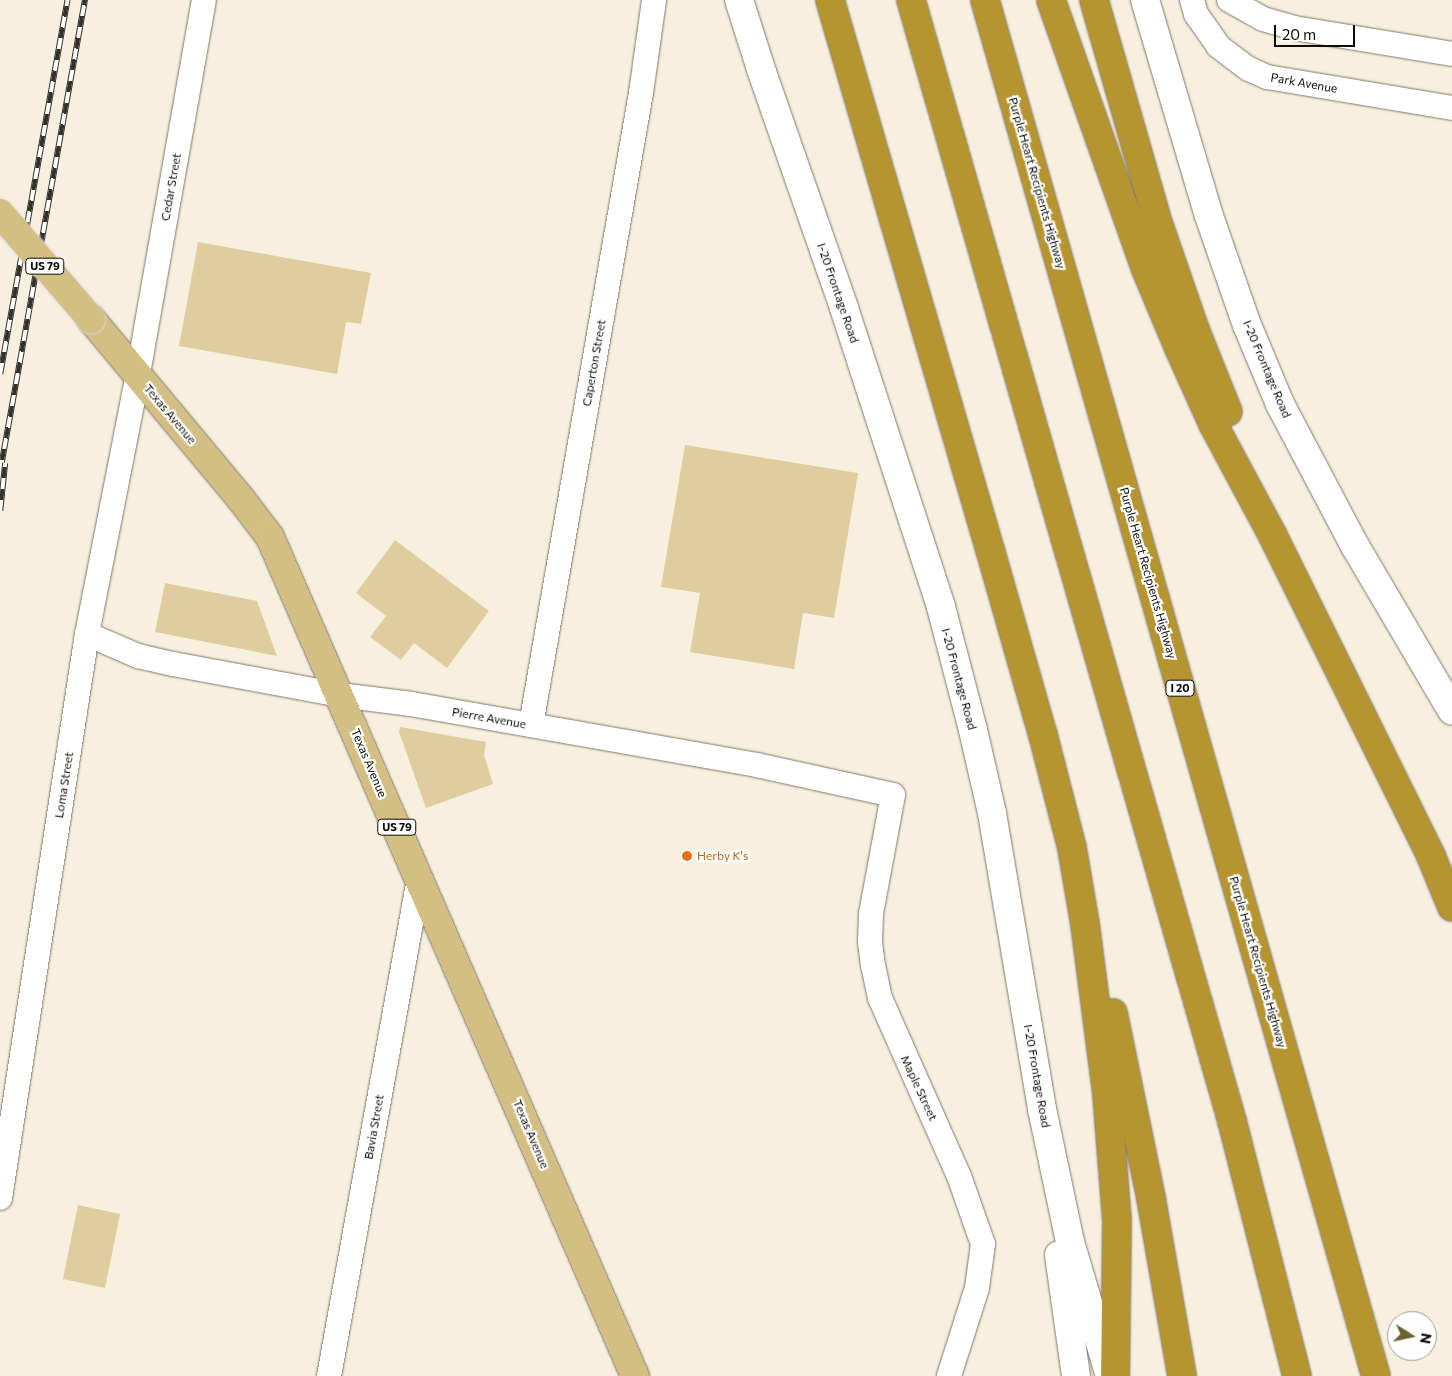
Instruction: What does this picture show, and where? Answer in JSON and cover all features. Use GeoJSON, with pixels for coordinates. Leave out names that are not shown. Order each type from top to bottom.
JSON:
{"type":"FeatureCollection","features":[{"type":"Feature","properties":{"kind":"highway"},"geometry":{"type":"LineString","coordinates":[[830,0],[1043,735],[1072,848],[1085,924],[1107,1094],[1117,1222],[1115,1376]]}},
{"type":"Feature","properties":{"kind":"highway"},"geometry":{"type":"LineString","coordinates":[[910,0],[1232,1121],[1297,1376]]}},
{"type":"Feature","properties":{"kind":"highway","name":"Purple Heart Recipients Highway"},"geometry":{"type":"LineString","coordinates":[[985,0],[1376,1376]]}},
{"type":"Feature","properties":{"kind":"highway"},"geometry":{"type":"LineString","coordinates":[[1051,0],[1145,267],[1214,424],[1273,536],[1431,856],[1452,907]]}},
{"type":"Feature","properties":{"kind":"highway"},"geometry":{"type":"LineString","coordinates":[[1094,0],[1158,223],[1195,330],[1273,536]]}},
{"type":"Feature","properties":{"kind":"highway"},"geometry":{"type":"LineString","coordinates":[[1431,856],[1452,889]]}},
{"type":"Feature","properties":{"kind":"highway"},"geometry":{"type":"LineString","coordinates":[[1085,924],[1109,993],[1151,1198],[1182,1376]]}},
{"type":"Feature","properties":{"kind":"main road","name":"I-20 Frontage Road"},"geometry":{"type":"LineString","coordinates":[[739,0],[850,327],[941,607],[973,730],[992,813],[1042,1109],[1070,1242],[1110,1376]]}},
{"type":"Feature","properties":{"kind":"main road","name":"I-20 Frontage Road"},"geometry":{"type":"LineString","coordinates":[[1144,0],[1209,216],[1248,325],[1280,404],[1355,546],[1452,711]]}},
{"type":"Feature","properties":{"kind":"main road","name":"Texas Avenue"},"geometry":{"type":"LineString","coordinates":[[0,212],[138,374],[270,536],[635,1376]]}},
{"type":"Feature","properties":{"kind":"main road"},"geometry":{"type":"LineString","coordinates":[[1042,1109],[1060,1265],[1076,1376]]}},
{"type":"Feature","properties":{"kind":"street","name":"Cedar Street"},"geometry":{"type":"LineString","coordinates":[[138,374],[204,0]]}},
{"type":"Feature","properties":{"kind":"street","name":"Caperton Street"},"geometry":{"type":"LineString","coordinates":[[532,725],[641,93],[654,0]]}},
{"type":"Feature","properties":{"kind":"street","name":"Park Avenue"},"geometry":{"type":"LineString","coordinates":[[1192,0],[1206,31],[1218,46],[1249,70],[1267,76],[1452,108]]}},
{"type":"Feature","properties":{"kind":"street"},"geometry":{"type":"LineString","coordinates":[[1229,0],[1263,19],[1294,28],[1452,54]]}},
{"type":"Feature","properties":{"kind":"street","name":"Loma Street"},"geometry":{"type":"LineString","coordinates":[[0,1198],[87,634],[138,374]]}},
{"type":"Feature","properties":{"kind":"street","name":"Pierre Avenue"},"geometry":{"type":"LineString","coordinates":[[87,634],[154,660],[340,695],[532,725],[758,765],[893,795]]}},
{"type":"Feature","properties":{"kind":"street","name":"Maple Street"},"geometry":{"type":"LineString","coordinates":[[893,795],[873,896],[870,942],[872,965],[880,998],[959,1176],[983,1244],[977,1288],[949,1376]]}},
{"type":"Feature","properties":{"kind":"street","name":"Bavia Street"},"geometry":{"type":"LineString","coordinates":[[329,1376],[419,878]]}},
{"type":"Feature","properties":{"kind":"building"},"geometry":{"type":"Polygon","coordinates":[[[198,242],[371,273],[361,324],[346,322],[337,374],[179,346],[198,242]]]}},
{"type":"Feature","properties":{"kind":"building"},"geometry":{"type":"Polygon","coordinates":[[[685,445],[858,473],[834,618],[803,613],[794,669],[690,652],[700,593],[661,587],[685,445]]]}},
{"type":"Feature","properties":{"kind":"building"},"geometry":{"type":"Polygon","coordinates":[[[395,540],[489,611],[447,668],[414,643],[401,660],[370,637],[386,616],[356,593],[395,540]]]}},
{"type":"Feature","properties":{"kind":"building"},"geometry":{"type":"Polygon","coordinates":[[[165,583],[257,601],[277,656],[155,632],[165,583]]]}},
{"type":"Feature","properties":{"kind":"building"},"geometry":{"type":"Polygon","coordinates":[[[400,727],[486,742],[484,755],[493,784],[426,808],[399,732],[400,727]]]}},
{"type":"Feature","properties":{"kind":"building"},"geometry":{"type":"Polygon","coordinates":[[[78,1205],[120,1214],[105,1288],[63,1279],[78,1205]]]}},
{"type":"Feature","properties":{"kind":"railway"},"geometry":{"type":"LineString","coordinates":[[0,374],[67,0]]}},
{"type":"Feature","properties":{"kind":"railway"},"geometry":{"type":"LineString","coordinates":[[0,471],[85,0]]}},
{"type":"Feature","properties":{"kind":"railway"},"geometry":{"type":"LineString","coordinates":[[0,511],[5,463]]}},
{"type":"Feature","properties":{"kind":"place","name":"Herby K's"},"geometry":{"type":"Point","coordinates":[687,856]}}]}
